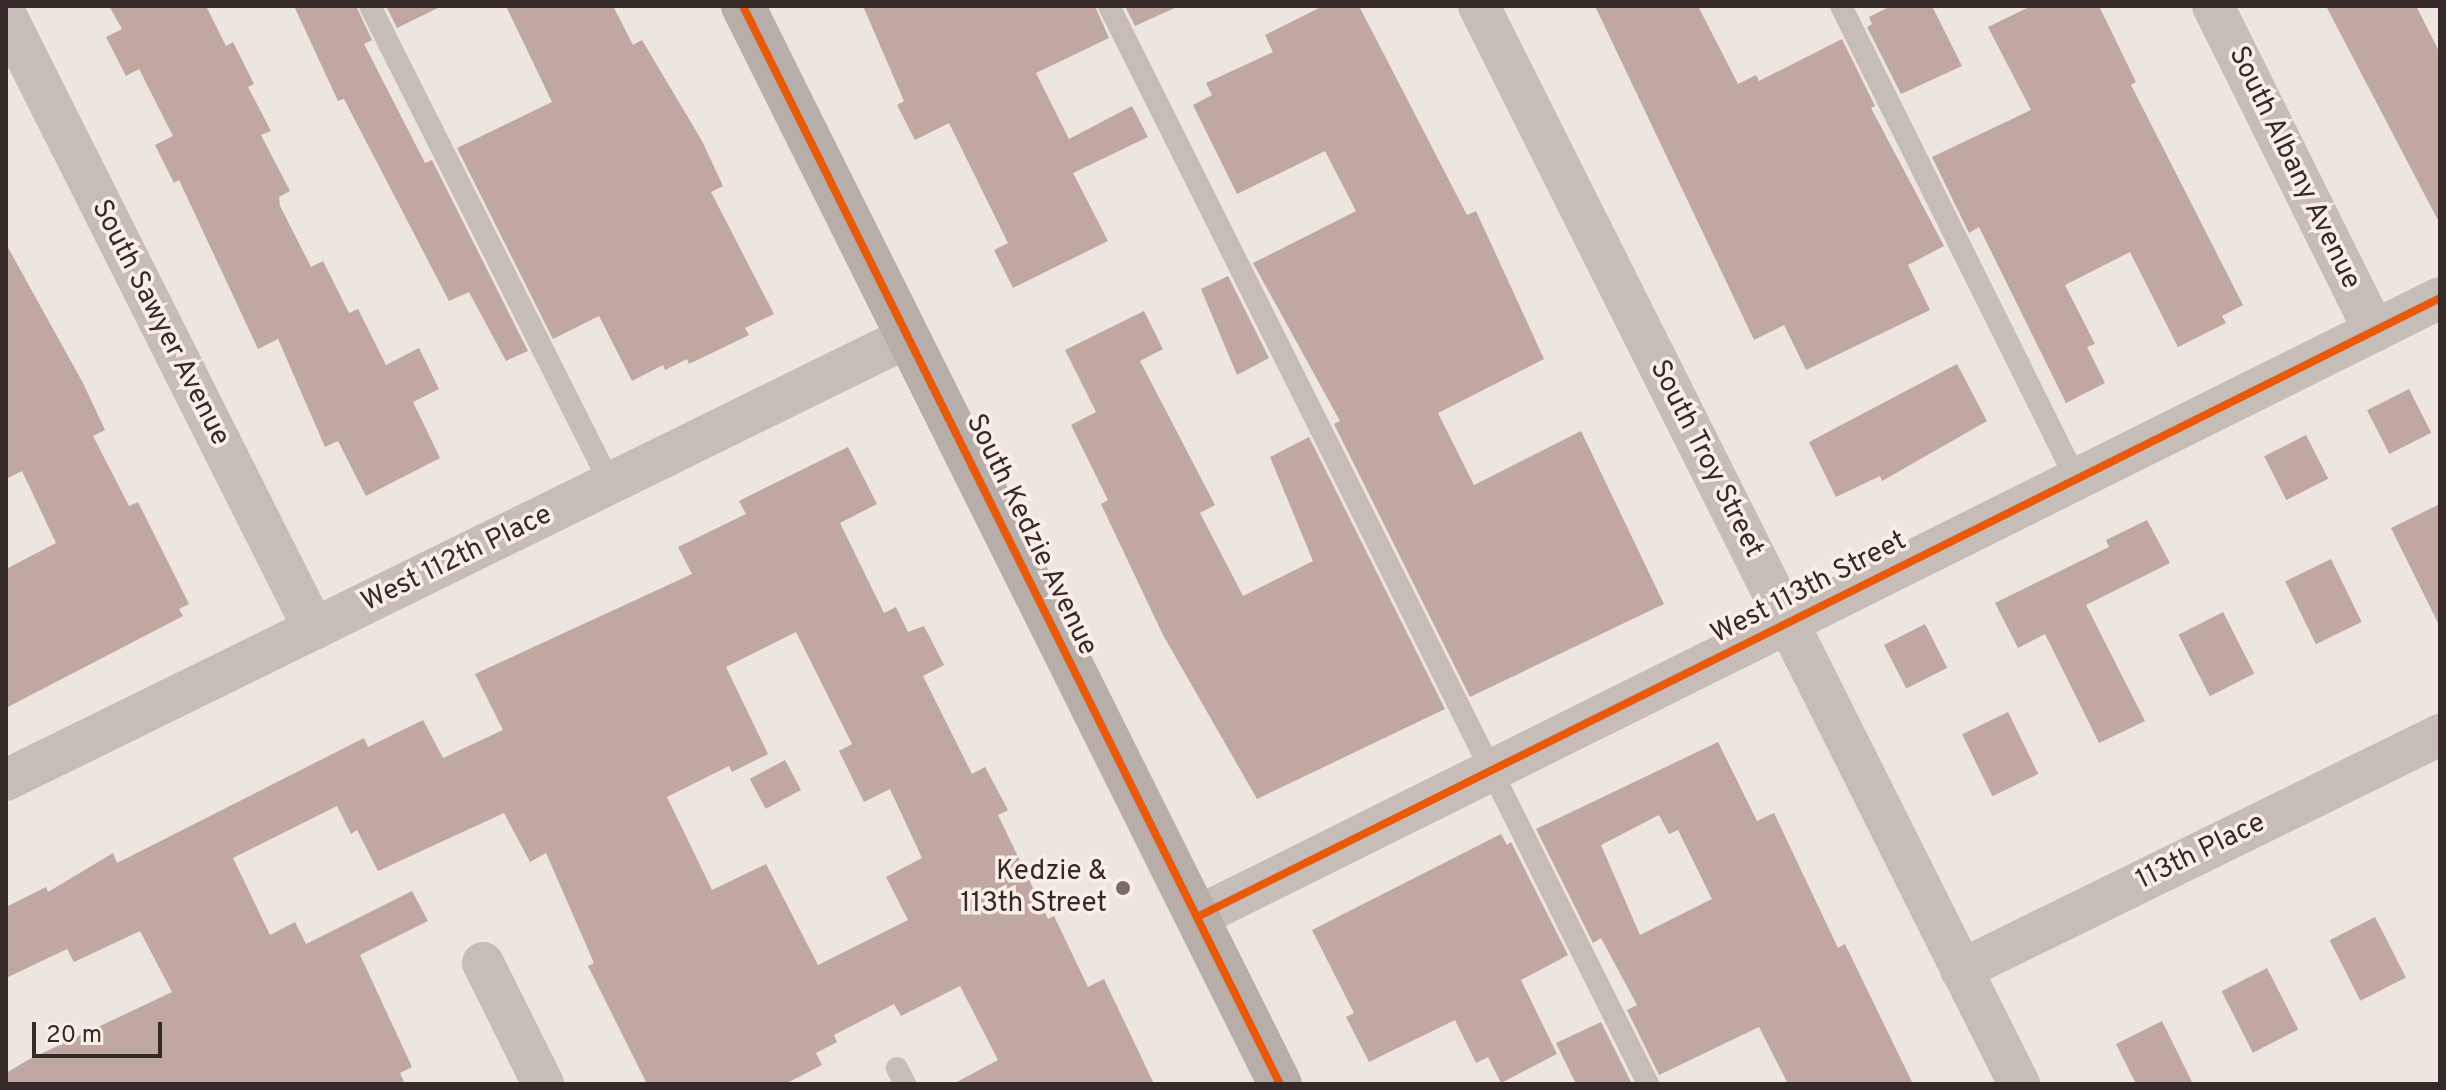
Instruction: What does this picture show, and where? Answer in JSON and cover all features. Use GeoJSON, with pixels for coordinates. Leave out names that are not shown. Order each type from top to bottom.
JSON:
{"type":"FeatureCollection","features":[{"type":"Feature","properties":{"kind":"main road","name":"South Kedzie Avenue"},"geometry":{"type":"LineString","coordinates":[[743,6],[1280,1084]]}},
{"type":"Feature","properties":{"kind":"street","name":"South Troy Street"},"geometry":{"type":"LineString","coordinates":[[1479,6],[2019,1084]]}},
{"type":"Feature","properties":{"kind":"street","name":"South Albany Avenue"},"geometry":{"type":"LineString","coordinates":[[2213,6],[2374,331]]}},
{"type":"Feature","properties":{"kind":"street","name":"South Sawyer Avenue"},"geometry":{"type":"LineString","coordinates":[[6,16],[314,629]]}},
{"type":"Feature","properties":{"kind":"street","name":"West 113th Street"},"geometry":{"type":"LineString","coordinates":[[1197,917],[2440,298]]}},
{"type":"Feature","properties":{"kind":"street","name":"West 112th Place"},"geometry":{"type":"LineString","coordinates":[[8,774],[314,629],[908,337]]}},
{"type":"Feature","properties":{"kind":"street","name":"113th Place"},"geometry":{"type":"LineString","coordinates":[[1961,970],[2440,735]]}},
{"type":"Feature","properties":{"kind":"street"},"geometry":{"type":"LineString","coordinates":[[483,963],[543,1084]]}},
{"type":"Feature","properties":{"kind":"lane"},"geometry":{"type":"LineString","coordinates":[[370,6],[610,483]]}},
{"type":"Feature","properties":{"kind":"lane"},"geometry":{"type":"LineString","coordinates":[[1109,6],[1648,1084]]}},
{"type":"Feature","properties":{"kind":"lane"},"geometry":{"type":"LineString","coordinates":[[1841,6],[2076,479]]}},
{"type":"Feature","properties":{"kind":"building"},"geometry":{"type":"Polygon","coordinates":[[[109,6],[206,6],[226,46],[233,42],[254,84],[248,87],[271,131],[261,135],[290,191],[279,197],[280,206],[311,267],[323,261],[349,313],[358,309],[386,365],[419,348],[439,389],[413,402],[440,458],[366,496],[338,441],[325,447],[278,339],[258,349],[179,180],[174,183],[155,145],[173,136],[139,69],[126,76],[106,37],[122,29],[109,6]]]}},
{"type":"Feature","properties":{"kind":"building"},"geometry":{"type":"Polygon","coordinates":[[[294,6],[356,6],[372,40],[364,44],[425,163],[432,160],[528,351],[506,361],[469,292],[449,301],[344,99],[338,101],[294,6]]]}},
{"type":"Feature","properties":{"kind":"building"},"geometry":{"type":"Polygon","coordinates":[[[386,6],[442,6],[397,28],[386,6]]]}},
{"type":"Feature","properties":{"kind":"building"},"geometry":{"type":"Polygon","coordinates":[[[506,6],[613,6],[633,45],[642,40],[702,141],[723,186],[711,192],[774,314],[745,328],[749,335],[689,364],[687,359],[665,370],[663,365],[632,381],[599,316],[553,339],[457,148],[552,102],[506,6]]]}},
{"type":"Feature","properties":{"kind":"building"},"geometry":{"type":"Polygon","coordinates":[[[863,6],[1095,6],[1109,38],[1036,73],[1069,139],[1132,106],[1148,137],[1073,173],[1108,241],[1013,288],[994,250],[1008,243],[949,123],[915,140],[897,105],[904,101],[863,6]]]}},
{"type":"Feature","properties":{"kind":"building"},"geometry":{"type":"Polygon","coordinates":[[[1125,6],[1179,6],[1135,26],[1125,6]]]}},
{"type":"Feature","properties":{"kind":"building"},"geometry":{"type":"Polygon","coordinates":[[[1323,6],[1359,6],[1467,215],[1476,211],[1544,359],[1438,413],[1474,485],[1581,431],[1664,604],[1470,697],[1334,424],[1340,421],[1253,263],[1356,211],[1325,151],[1237,194],[1193,105],[1212,95],[1206,83],[1273,52],[1265,35],[1323,6]]]}},
{"type":"Feature","properties":{"kind":"building"},"geometry":{"type":"Polygon","coordinates":[[[1595,6],[1698,6],[1738,84],[1756,75],[1759,81],[1842,39],[1875,106],[1871,108],[1944,246],[1908,265],[1930,310],[1806,370],[1784,325],[1754,340],[1595,6]]]}},
{"type":"Feature","properties":{"kind":"building"},"geometry":{"type":"Polygon","coordinates":[[[1891,6],[1932,6],[1962,66],[1901,94],[1867,27],[1872,24],[1869,17],[1891,6]]]}},
{"type":"Feature","properties":{"kind":"building"},"geometry":{"type":"Polygon","coordinates":[[[2031,6],[2099,6],[2136,82],[2131,85],[2243,305],[2222,316],[2226,323],[2178,347],[2130,252],[2065,285],[2095,344],[2087,347],[2105,383],[2066,403],[1979,227],[1969,233],[1932,157],[2031,110],[1988,27],[2031,6]]]}},
{"type":"Feature","properties":{"kind":"building"},"geometry":{"type":"Polygon","coordinates":[[[2326,6],[2416,6],[2440,53],[2440,224],[2326,6]]]}},
{"type":"Feature","properties":{"kind":"building"},"geometry":{"type":"Polygon","coordinates":[[[6,244],[83,383],[105,430],[93,436],[129,506],[138,502],[189,604],[179,609],[183,616],[6,708],[6,569],[56,543],[22,471],[6,479],[6,244]]]}},
{"type":"Feature","properties":{"kind":"building"},"geometry":{"type":"Polygon","coordinates":[[[1228,276],[1269,358],[1237,375],[1201,289],[1228,276]]]}},
{"type":"Feature","properties":{"kind":"building"},"geometry":{"type":"Polygon","coordinates":[[[1144,311],[1163,349],[1140,361],[1215,505],[1200,513],[1243,596],[1313,561],[1270,457],[1309,437],[1445,709],[1257,799],[1163,635],[1101,504],[1108,500],[1071,425],[1096,412],[1065,350],[1144,311]]]}},
{"type":"Feature","properties":{"kind":"building"},"geometry":{"type":"Polygon","coordinates":[[[1957,364],[1987,421],[1882,481],[1880,476],[1836,497],[1809,442],[1957,364]]]}},
{"type":"Feature","properties":{"kind":"building"},"geometry":{"type":"Polygon","coordinates":[[[2409,389],[2431,433],[2389,454],[2367,410],[2409,389]]]}},
{"type":"Feature","properties":{"kind":"building"},"geometry":{"type":"Polygon","coordinates":[[[2306,435],[2328,479],[2286,500],[2264,456],[2306,435]]]}},
{"type":"Feature","properties":{"kind":"building"},"geometry":{"type":"Polygon","coordinates":[[[848,447],[877,504],[840,523],[884,613],[896,607],[908,632],[924,626],[944,665],[923,676],[972,774],[985,767],[1008,810],[998,815],[1048,919],[1054,916],[1088,987],[1104,979],[1154,1084],[953,1084],[998,1060],[960,986],[901,1016],[894,1004],[834,1035],[837,1042],[816,1053],[822,1065],[785,1084],[647,1084],[588,966],[594,963],[546,853],[530,862],[504,813],[378,871],[357,830],[351,834],[337,806],[233,858],[270,935],[295,922],[306,944],[412,891],[428,921],[360,955],[412,1067],[400,1073],[405,1084],[6,1084],[6,1073],[28,1060],[172,992],[140,931],[74,962],[67,949],[6,978],[6,907],[46,887],[48,892],[113,853],[117,863],[364,738],[368,747],[423,720],[443,758],[503,730],[475,674],[692,574],[678,547],[746,514],[739,501],[848,447]],[[796,632],[726,667],[768,754],[732,772],[729,766],[667,797],[712,890],[766,864],[818,965],[908,920],[886,877],[922,858],[890,789],[864,802],[839,751],[852,744],[796,632]]]}},
{"type":"Feature","properties":{"kind":"building"},"geometry":{"type":"Polygon","coordinates":[[[2440,504],[2440,627],[2391,528],[2440,504]]]}},
{"type":"Feature","properties":{"kind":"building"},"geometry":{"type":"Polygon","coordinates":[[[2147,520],[2170,563],[2086,605],[2145,721],[2099,743],[2045,634],[2018,648],[1995,603],[2109,547],[2106,540],[2147,520]]]}},
{"type":"Feature","properties":{"kind":"building"},"geometry":{"type":"Polygon","coordinates":[[[2331,559],[2362,622],[2316,644],[2285,581],[2331,559]]]}},
{"type":"Feature","properties":{"kind":"building"},"geometry":{"type":"Polygon","coordinates":[[[2223,612],[2254,673],[2210,696],[2178,635],[2223,612]]]}},
{"type":"Feature","properties":{"kind":"building"},"geometry":{"type":"Polygon","coordinates":[[[1925,624],[1947,668],[1906,689],[1884,645],[1925,624]]]}},
{"type":"Feature","properties":{"kind":"building"},"geometry":{"type":"Polygon","coordinates":[[[2008,712],[2038,774],[1992,796],[1962,734],[2008,712]]]}},
{"type":"Feature","properties":{"kind":"building"},"geometry":{"type":"Polygon","coordinates":[[[1718,742],[1757,821],[1774,813],[1838,948],[1845,944],[1913,1084],[1788,1084],[1759,1027],[1659,1075],[1627,1010],[1637,1005],[1601,938],[1593,943],[1536,829],[1718,742]],[[1659,815],[1601,845],[1640,935],[1712,899],[1678,830],[1669,834],[1659,815]]]}},
{"type":"Feature","properties":{"kind":"building"},"geometry":{"type":"Polygon","coordinates":[[[785,760],[801,790],[766,809],[750,779],[785,760]]]}},
{"type":"Feature","properties":{"kind":"building"},"geometry":{"type":"Polygon","coordinates":[[[1501,834],[1507,845],[1511,842],[1568,955],[1521,980],[1557,1054],[1501,1083],[1488,1057],[1476,1063],[1455,1020],[1369,1062],[1346,1017],[1354,1013],[1312,930],[1501,834]]]}},
{"type":"Feature","properties":{"kind":"building"},"geometry":{"type":"Polygon","coordinates":[[[2375,917],[2406,978],[2360,1001],[2330,940],[2375,917]]]}},
{"type":"Feature","properties":{"kind":"building"},"geometry":{"type":"Polygon","coordinates":[[[2267,968],[2298,1029],[2253,1053],[2222,991],[2267,968]]]}},
{"type":"Feature","properties":{"kind":"building"},"geometry":{"type":"Polygon","coordinates":[[[2162,1021],[2193,1084],[2136,1084],[2116,1044],[2162,1021]]]}},
{"type":"Feature","properties":{"kind":"building"},"geometry":{"type":"Polygon","coordinates":[[[1601,1022],[1632,1084],[1576,1084],[1556,1043],[1601,1022]]]}},
{"type":"Feature","properties":{"kind":"cycle path"},"geometry":{"type":"LineString","coordinates":[[743,6],[1280,1084]]}},
{"type":"Feature","properties":{"kind":"cycle path"},"geometry":{"type":"LineString","coordinates":[[1197,917],[2440,298]]}},
{"type":"Feature","properties":{"kind":"place","name":"Kedzie & 113th Street"},"geometry":{"type":"Point","coordinates":[1123,888]}}]}
